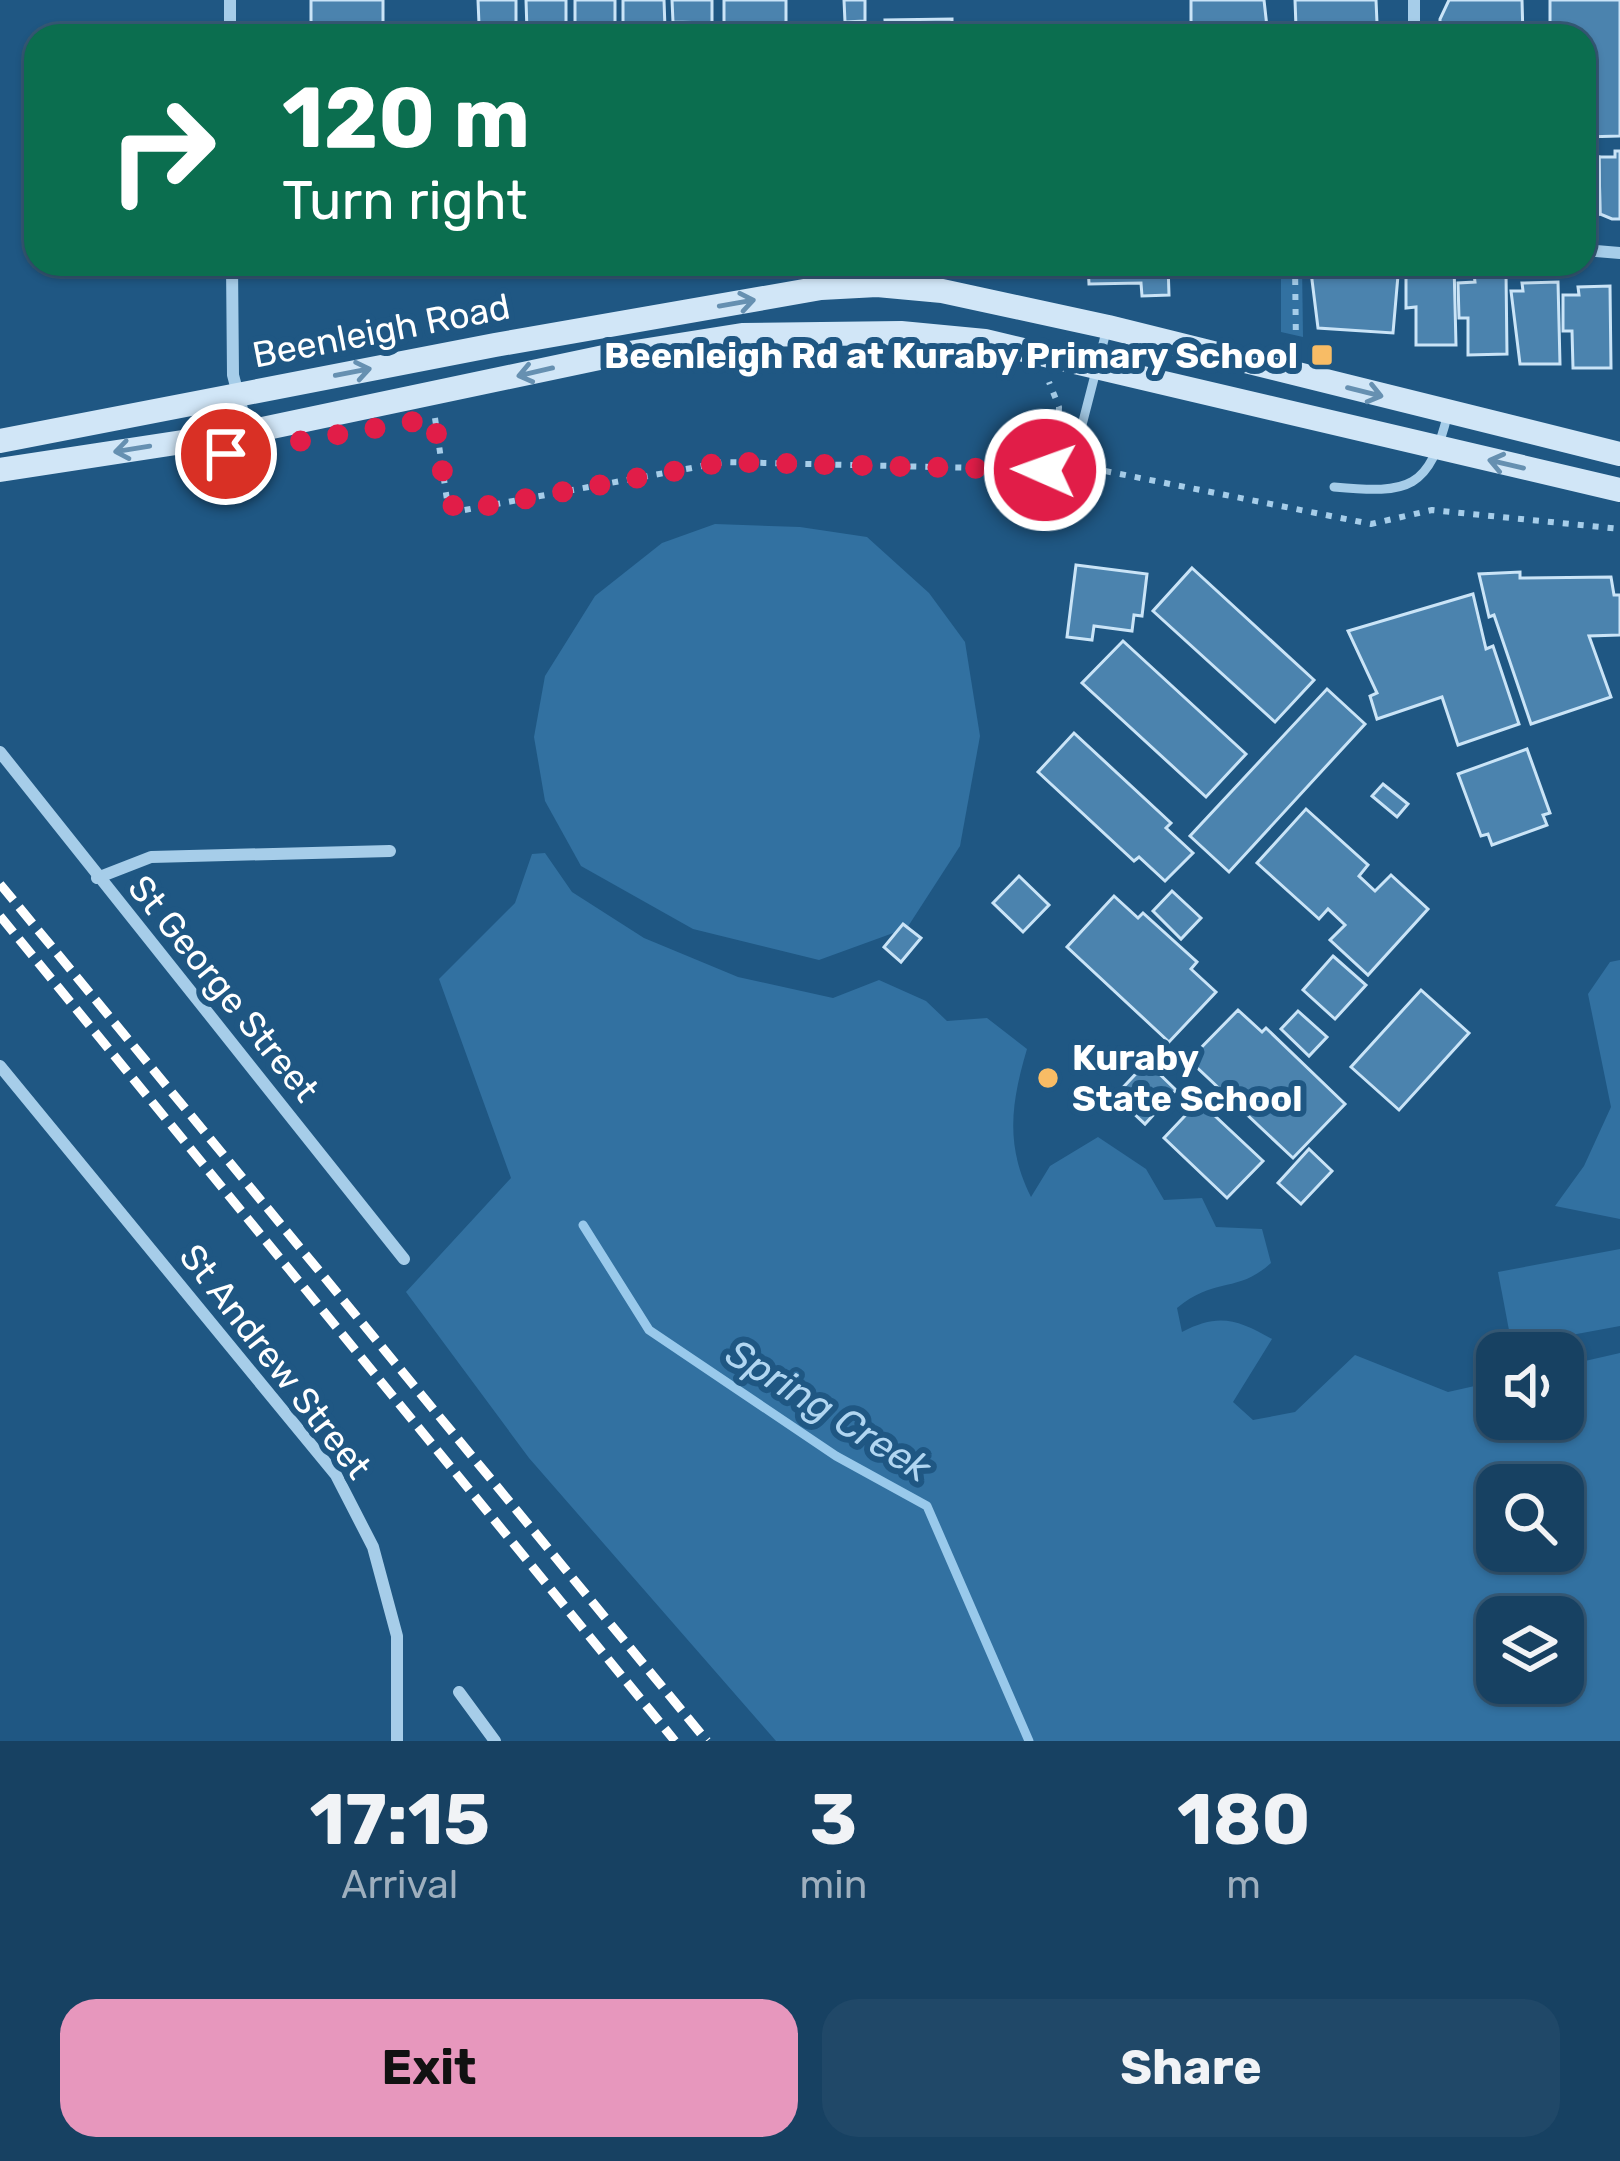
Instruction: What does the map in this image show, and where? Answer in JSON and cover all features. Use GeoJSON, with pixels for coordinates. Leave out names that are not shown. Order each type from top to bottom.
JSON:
{"type":"FeatureCollection","features":[{"type":"Feature","properties":{"kind":"main road","name":"Beenleigh Road"},"geometry":{"type":"LineString","coordinates":[[0,439],[821,288],[877,285],[942,291],[1108,327],[1620,454]]}},
{"type":"Feature","properties":{"kind":"main road","name":"Beenleigh Road"},"geometry":{"type":"LineString","coordinates":[[0,470],[248,432],[604,357],[742,335],[901,333],[985,341],[1620,490]]}},
{"type":"Feature","properties":{"kind":"street"},"geometry":{"type":"LineString","coordinates":[[232,276],[233,375],[248,432]]}},
{"type":"Feature","properties":{"kind":"street","name":"St George Street"},"geometry":{"type":"LineString","coordinates":[[0,752],[404,1258]]}},
{"type":"Feature","properties":{"kind":"street"},"geometry":{"type":"LineString","coordinates":[[97,878],[151,856],[390,851]]}},
{"type":"Feature","properties":{"kind":"street","name":"St Andrew Street"},"geometry":{"type":"LineString","coordinates":[[0,1066],[335,1474],[373,1547],[397,1636],[398,1741]]}},
{"type":"Feature","properties":{"kind":"street"},"geometry":{"type":"LineString","coordinates":[[458,1692],[496,1741]]}},
{"type":"Feature","properties":{"kind":"lane"},"geometry":{"type":"LineString","coordinates":[[1082,425],[1108,327]]}},
{"type":"Feature","properties":{"kind":"lane"},"geometry":{"type":"LineString","coordinates":[[1334,487],[1379,491],[1412,485],[1426,476],[1448,413]]}},
{"type":"Feature","properties":{"kind":"path"},"geometry":{"type":"LineString","coordinates":[[1294,276],[1296,350]]}},
{"type":"Feature","properties":{"kind":"path"},"geometry":{"type":"LineString","coordinates":[[1045,470],[1058,434],[1060,407],[1049,392],[1050,372]]}},
{"type":"Feature","properties":{"kind":"path"},"geometry":{"type":"LineString","coordinates":[[421,420],[434,418],[439,424],[447,500],[459,511],[724,462],[1105,471],[1371,524],[1432,510],[1620,529]]}},
{"type":"Feature","properties":{"kind":"shaded area"},"geometry":{"type":"Polygon","coordinates":[[[1281,276],[1302,276],[1303,337],[1281,332],[1281,276]]]}},
{"type":"Feature","properties":{"kind":"shaded area"},"geometry":{"type":"Polygon","coordinates":[[[715,524],[800,527],[867,537],[929,593],[965,642],[980,736],[960,846],[907,928],[819,960],[693,929],[581,866],[545,801],[534,737],[545,676],[595,596],[662,543],[715,524]]]}},
{"type":"Feature","properties":{"kind":"shaded area"},"geometry":{"type":"Polygon","coordinates":[[[545,853],[572,892],[644,938],[738,977],[833,998],[879,980],[926,1001],[947,1021],[987,1018],[1027,1049],[1013,1124],[1017,1160],[1031,1197],[1050,1166],[1098,1137],[1146,1169],[1164,1200],[1202,1198],[1216,1227],[1262,1229],[1271,1263],[1247,1279],[1203,1292],[1177,1308],[1182,1332],[1206,1322],[1227,1321],[1272,1339],[1233,1402],[1253,1420],[1295,1412],[1355,1355],[1448,1392],[1476,1386],[1476,1440],[1584,1440],[1584,1361],[1620,1353],[1620,1741],[776,1741],[529,1458],[406,1292],[511,1178],[439,979],[515,903],[532,854],[545,853]]]}},
{"type":"Feature","properties":{"kind":"shaded area"},"geometry":{"type":"Polygon","coordinates":[[[1620,960],[1620,1219],[1555,1206],[1584,1166],[1611,1107],[1588,994],[1610,962],[1620,960]]]}},
{"type":"Feature","properties":{"kind":"shaded area"},"geometry":{"type":"Polygon","coordinates":[[[1620,1249],[1620,1326],[1584,1333],[1509,1332],[1498,1272],[1620,1249]]]}},
{"type":"Feature","properties":{"kind":"building"},"geometry":{"type":"Polygon","coordinates":[[[311,0],[383,0],[383,24],[311,24],[311,0]]]}},
{"type":"Feature","properties":{"kind":"building"},"geometry":{"type":"Polygon","coordinates":[[[478,0],[516,0],[516,24],[479,24],[478,0]]]}},
{"type":"Feature","properties":{"kind":"building"},"geometry":{"type":"Polygon","coordinates":[[[526,0],[566,0],[566,24],[527,24],[526,0]]]}},
{"type":"Feature","properties":{"kind":"building"},"geometry":{"type":"Polygon","coordinates":[[[575,0],[615,0],[615,24],[575,24],[575,0]]]}},
{"type":"Feature","properties":{"kind":"building"},"geometry":{"type":"Polygon","coordinates":[[[623,0],[664,0],[665,24],[623,24],[623,0]]]}},
{"type":"Feature","properties":{"kind":"building"},"geometry":{"type":"Polygon","coordinates":[[[672,0],[712,0],[712,23],[673,22],[672,0]]]}},
{"type":"Feature","properties":{"kind":"building"},"geometry":{"type":"Polygon","coordinates":[[[724,0],[786,0],[786,24],[724,24],[724,0]]]}},
{"type":"Feature","properties":{"kind":"building"},"geometry":{"type":"Polygon","coordinates":[[[844,0],[865,0],[865,21],[845,22],[844,0]]]}},
{"type":"Feature","properties":{"kind":"building"},"geometry":{"type":"Polygon","coordinates":[[[1191,0],[1264,0],[1267,24],[1191,24],[1191,0]]]}},
{"type":"Feature","properties":{"kind":"building"},"geometry":{"type":"Polygon","coordinates":[[[1295,0],[1376,0],[1377,23],[1296,24],[1295,0]]]}},
{"type":"Feature","properties":{"kind":"building"},"geometry":{"type":"Polygon","coordinates":[[[1449,0],[1522,0],[1523,24],[1440,24],[1449,0]]]}},
{"type":"Feature","properties":{"kind":"building"},"geometry":{"type":"Polygon","coordinates":[[[1550,0],[1620,0],[1620,136],[1596,137],[1596,24],[1550,24],[1550,0]]]}},
{"type":"Feature","properties":{"kind":"building"},"geometry":{"type":"Polygon","coordinates":[[[952,19],[952,24],[885,24],[885,20],[952,19]]]}},
{"type":"Feature","properties":{"kind":"building"},"geometry":{"type":"Polygon","coordinates":[[[1615,151],[1620,151],[1620,219],[1600,214],[1599,157],[1615,157],[1615,151]]]}},
{"type":"Feature","properties":{"kind":"building"},"geometry":{"type":"Polygon","coordinates":[[[1596,157],[1599,157],[1600,214],[1596,215],[1596,157]]]}},
{"type":"Feature","properties":{"kind":"building"},"geometry":{"type":"Polygon","coordinates":[[[1089,276],[1168,276],[1169,295],[1142,296],[1141,283],[1089,284],[1089,276]]]}},
{"type":"Feature","properties":{"kind":"building"},"geometry":{"type":"Polygon","coordinates":[[[1312,276],[1398,276],[1393,333],[1318,328],[1312,276]]]}},
{"type":"Feature","properties":{"kind":"building"},"geometry":{"type":"Polygon","coordinates":[[[1406,276],[1454,276],[1456,345],[1416,345],[1416,307],[1406,308],[1406,276]]]}},
{"type":"Feature","properties":{"kind":"building"},"geometry":{"type":"Polygon","coordinates":[[[1474,276],[1506,276],[1507,354],[1468,355],[1468,318],[1459,318],[1458,283],[1475,282],[1474,276]]]}},
{"type":"Feature","properties":{"kind":"building"},"geometry":{"type":"Polygon","coordinates":[[[1558,282],[1560,364],[1520,364],[1511,291],[1523,291],[1522,283],[1558,282]]]}},
{"type":"Feature","properties":{"kind":"building"},"geometry":{"type":"Polygon","coordinates":[[[1610,286],[1611,368],[1573,368],[1572,331],[1563,331],[1563,295],[1579,295],[1578,287],[1610,286]]]}},
{"type":"Feature","properties":{"kind":"building"},"geometry":{"type":"Polygon","coordinates":[[[1076,565],[1147,574],[1142,616],[1134,615],[1132,631],[1094,626],[1092,640],[1067,637],[1076,565]]]}},
{"type":"Feature","properties":{"kind":"building"},"geometry":{"type":"Polygon","coordinates":[[[1192,568],[1314,680],[1275,722],[1153,611],[1192,568]]]}},
{"type":"Feature","properties":{"kind":"building"},"geometry":{"type":"Polygon","coordinates":[[[1520,572],[1520,578],[1611,577],[1614,595],[1620,595],[1620,635],[1589,636],[1611,697],[1531,724],[1494,615],[1489,617],[1479,574],[1520,572]]]}},
{"type":"Feature","properties":{"kind":"building"},"geometry":{"type":"Polygon","coordinates":[[[1473,594],[1486,649],[1493,646],[1519,724],[1458,745],[1442,697],[1377,719],[1370,696],[1377,693],[1348,631],[1473,594]]]}},
{"type":"Feature","properties":{"kind":"building"},"geometry":{"type":"Polygon","coordinates":[[[1123,641],[1246,754],[1206,797],[1082,683],[1123,641]]]}},
{"type":"Feature","properties":{"kind":"building"},"geometry":{"type":"Polygon","coordinates":[[[1327,689],[1365,724],[1229,872],[1190,836],[1327,689]]]}},
{"type":"Feature","properties":{"kind":"building"},"geometry":{"type":"Polygon","coordinates":[[[1074,733],[1171,823],[1166,828],[1193,853],[1165,881],[1139,857],[1134,861],[1038,772],[1074,733]]]}},
{"type":"Feature","properties":{"kind":"building"},"geometry":{"type":"Polygon","coordinates":[[[1527,749],[1550,813],[1543,815],[1547,825],[1492,845],[1488,834],[1481,836],[1458,774],[1527,749]]]}},
{"type":"Feature","properties":{"kind":"building"},"geometry":{"type":"Polygon","coordinates":[[[1383,784],[1408,804],[1397,817],[1372,796],[1383,784]]]}},
{"type":"Feature","properties":{"kind":"building"},"geometry":{"type":"Polygon","coordinates":[[[1306,809],[1368,865],[1359,876],[1375,891],[1391,875],[1428,909],[1368,975],[1330,940],[1345,925],[1328,909],[1319,919],[1257,863],[1306,809]]]}},
{"type":"Feature","properties":{"kind":"building"},"geometry":{"type":"Polygon","coordinates":[[[1019,876],[1049,905],[1023,932],[993,903],[1019,876]]]}},
{"type":"Feature","properties":{"kind":"building"},"geometry":{"type":"Polygon","coordinates":[[[1172,891],[1201,918],[1181,939],[1153,911],[1172,891]]]}},
{"type":"Feature","properties":{"kind":"building"},"geometry":{"type":"Polygon","coordinates":[[[1114,896],[1138,918],[1143,913],[1197,962],[1191,969],[1216,992],[1169,1042],[1067,947],[1114,896]]]}},
{"type":"Feature","properties":{"kind":"building"},"geometry":{"type":"Polygon","coordinates":[[[903,924],[921,938],[901,962],[884,947],[903,924]]]}},
{"type":"Feature","properties":{"kind":"building"},"geometry":{"type":"Polygon","coordinates":[[[1333,956],[1366,985],[1335,1019],[1303,990],[1333,956]]]}},
{"type":"Feature","properties":{"kind":"building"},"geometry":{"type":"Polygon","coordinates":[[[1421,990],[1469,1033],[1399,1110],[1351,1067],[1421,990]]]}},
{"type":"Feature","properties":{"kind":"building"},"geometry":{"type":"Polygon","coordinates":[[[1238,1010],[1262,1032],[1266,1028],[1345,1104],[1293,1158],[1189,1060],[1238,1010]]]}},
{"type":"Feature","properties":{"kind":"building"},"geometry":{"type":"Polygon","coordinates":[[[1298,1011],[1327,1037],[1309,1056],[1281,1029],[1298,1011]]]}},
{"type":"Feature","properties":{"kind":"building"},"geometry":{"type":"Polygon","coordinates":[[[1147,1062],[1176,1090],[1145,1124],[1115,1096],[1147,1062]]]}},
{"type":"Feature","properties":{"kind":"building"},"geometry":{"type":"Polygon","coordinates":[[[1199,1101],[1263,1161],[1227,1198],[1164,1138],[1199,1101]]]}},
{"type":"Feature","properties":{"kind":"building"},"geometry":{"type":"Polygon","coordinates":[[[1309,1149],[1332,1171],[1301,1204],[1278,1183],[1309,1149]]]}},
{"type":"Feature","properties":{"kind":"waterway","name":"Spring Creek"},"geometry":{"type":"LineString","coordinates":[[583,1225],[649,1330],[836,1456],[927,1506],[1029,1741]]}},
{"type":"Feature","properties":{"kind":"railway"},"geometry":{"type":"LineString","coordinates":[[0,884],[707,1741]]}},
{"type":"Feature","properties":{"kind":"railway"},"geometry":{"type":"LineString","coordinates":[[0,916],[675,1741]]}},
{"type":"Feature","properties":{"kind":"place","name":"Beenleigh Rd at Kuraby Primary School"},"geometry":{"type":"Point","coordinates":[1322,355]}},
{"type":"Feature","properties":{"kind":"place","name":"Kuraby State School"},"geometry":{"type":"Point","coordinates":[1048,1078]}},
{"type":"Feature","properties":{"kind":"route"},"geometry":{"type":"LineString","coordinates":[[226,454],[434,418],[439,424],[447,500],[459,511],[724,462],[1045,470]]}}]}
